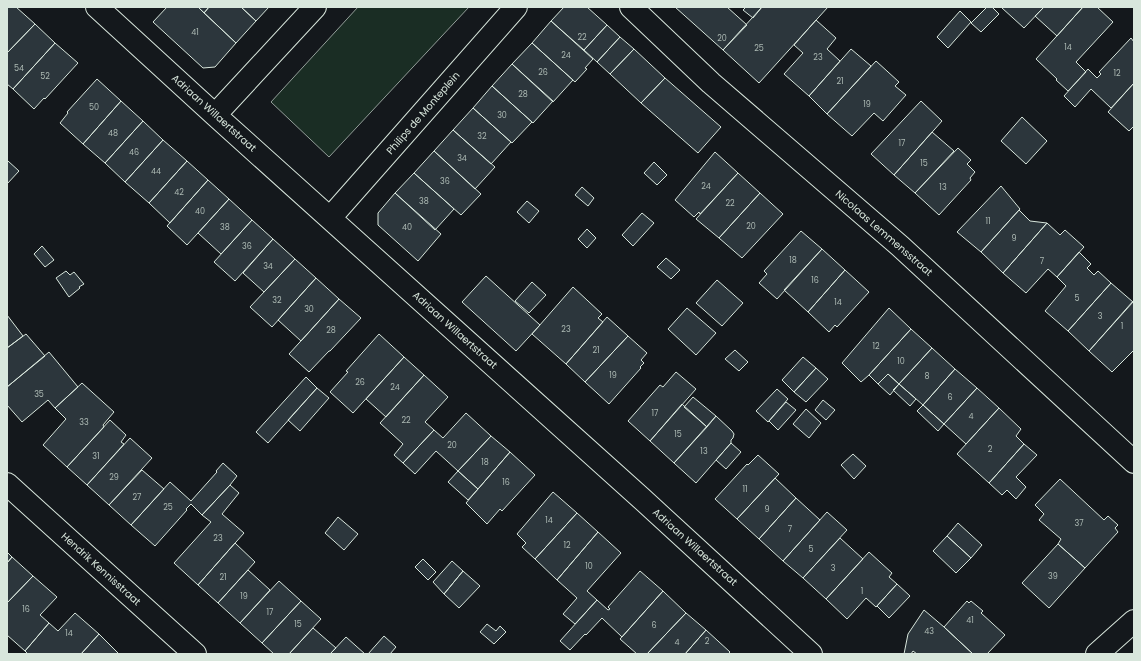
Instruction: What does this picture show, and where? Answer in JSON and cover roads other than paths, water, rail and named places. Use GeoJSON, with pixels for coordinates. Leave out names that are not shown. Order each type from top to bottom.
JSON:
{"type":"FeatureCollection","features":[{"type":"Feature","properties":{"kind":"street","name":"Adriaan Willaertstraat"},"geometry":{"type":"LineString","coordinates":[[97,7],[812,654]]}},
{"type":"Feature","properties":{"kind":"street"},"geometry":{"type":"LineString","coordinates":[[215,115],[314,7]]}},
{"type":"Feature","properties":{"kind":"street","name":"Philips de Monteplein"},"geometry":{"type":"LineString","coordinates":[[330,218],[516,7]]}},
{"type":"Feature","properties":{"kind":"street","name":"Nicolaas Lemmensstraat"},"geometry":{"type":"LineString","coordinates":[[631,7],[711,83],[900,246],[1134,462]]}},
{"type":"Feature","properties":{"kind":"street","name":"Hendrik Kennisstraat"},"geometry":{"type":"LineString","coordinates":[[7,484],[195,654]]}},
{"type":"Feature","properties":{"kind":"street"},"geometry":{"type":"LineString","coordinates":[[1097,654],[1134,621]]}}]}
